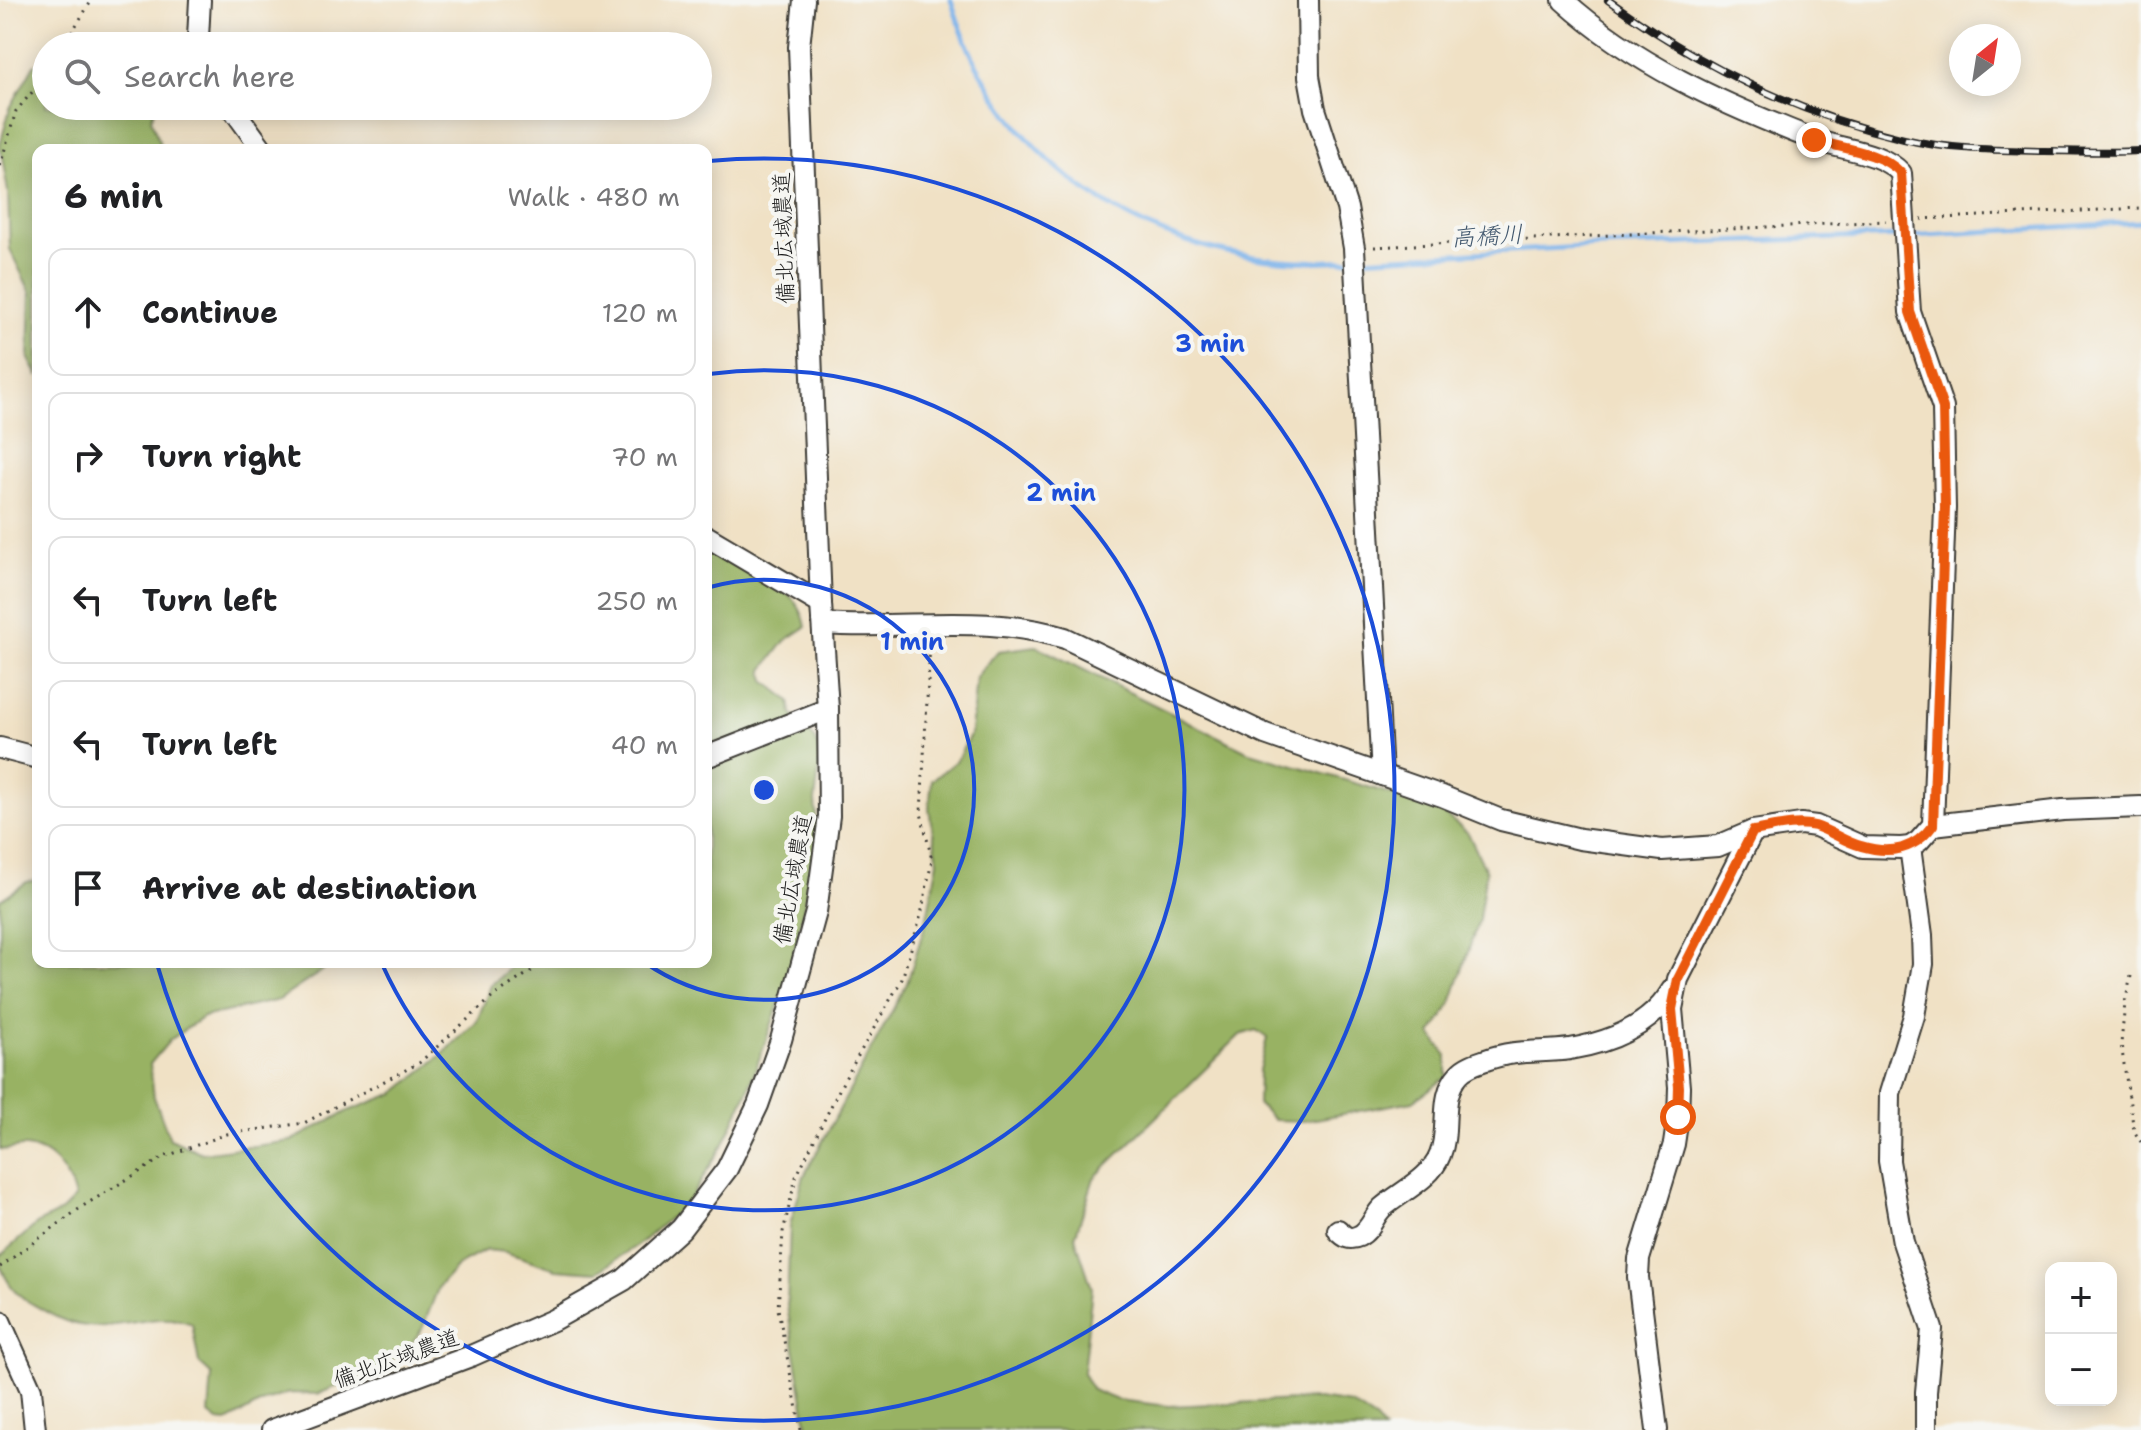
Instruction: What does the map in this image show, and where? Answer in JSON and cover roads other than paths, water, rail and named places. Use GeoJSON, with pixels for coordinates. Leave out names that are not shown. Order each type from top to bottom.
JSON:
{"type":"FeatureCollection","features":[{"type":"Feature","properties":{"kind":"street"},"geometry":{"type":"LineString","coordinates":[[198,32],[200,0]]}},
{"type":"Feature","properties":{"kind":"street","name":"備北広域農道"},"geometry":{"type":"LineString","coordinates":[[272,1430],[471,1356],[553,1320],[624,1280],[681,1229],[727,1169],[758,1105],[781,1040],[816,912],[829,816],[828,709],[799,47],[804,0]]}},
{"type":"Feature","properties":{"kind":"street"},"geometry":{"type":"LineString","coordinates":[[1308,0],[1309,76],[1315,109],[1347,208],[1354,256],[1382,775]]}},
{"type":"Feature","properties":{"kind":"street"},"geometry":{"type":"LineString","coordinates":[[1563,0],[1584,19],[1635,54],[1717,99],[1814,140],[1873,157],[1895,166],[1901,173],[1910,312],[1943,408],[1945,508],[1933,825]]}},
{"type":"Feature","properties":{"kind":"street"},"geometry":{"type":"LineString","coordinates":[[241,120],[259,144]]}},
{"type":"Feature","properties":{"kind":"street"},"geometry":{"type":"LineString","coordinates":[[712,540],[822,614],[866,627],[930,623],[1013,625],[1065,638],[1265,734],[1501,820],[1580,839],[1662,850],[1718,846],[1753,831],[1801,824],[1816,826],[1863,847],[1910,847],[1933,825],[2063,810],[2141,807]]}},
{"type":"Feature","properties":{"kind":"street"},"geometry":{"type":"LineString","coordinates":[[712,755],[828,709]]}},
{"type":"Feature","properties":{"kind":"street"},"geometry":{"type":"LineString","coordinates":[[0,748],[32,756]]}},
{"type":"Feature","properties":{"kind":"street"},"geometry":{"type":"LineString","coordinates":[[1338,1230],[1347,1238],[1366,1232],[1384,1207],[1436,1163],[1443,1146],[1447,1097],[1461,1071],[1495,1056],[1519,1051],[1571,1049],[1631,1030],[1657,1012],[1678,979],[1753,831]]}},
{"type":"Feature","properties":{"kind":"street"},"geometry":{"type":"LineString","coordinates":[[1910,847],[1923,964],[1914,1016],[1890,1093],[1889,1161],[1903,1242],[1932,1329],[1926,1430]]}},
{"type":"Feature","properties":{"kind":"street"},"geometry":{"type":"LineString","coordinates":[[1657,1430],[1638,1277],[1639,1259],[1674,1144],[1678,1117],[1679,1087],[1672,1009],[1678,979]]}},
{"type":"Feature","properties":{"kind":"street"},"geometry":{"type":"LineString","coordinates":[[0,1321],[31,1390],[35,1430]]}},
{"type":"Feature","properties":{"kind":"waterway","name":"高橋川"},"geometry":{"type":"LineString","coordinates":[[951,0],[976,64],[1012,120],[1049,160],[1091,194],[1137,221],[1187,241],[1239,255],[1293,261],[1349,260]]}},
{"type":"Feature","properties":{"kind":"waterway","name":"高橋川"},"geometry":{"type":"LineString","coordinates":[[1910,236],[2141,222]]}},
{"type":"Feature","properties":{"kind":"waterway","name":"高橋川"},"geometry":{"type":"LineString","coordinates":[[1359,259],[1602,246],[1900,236]]}},
{"type":"Feature","properties":{"kind":"railway"},"geometry":{"type":"LineString","coordinates":[[1608,0],[1712,66],[1786,101],[1864,128],[1921,143],[1990,150],[2141,151]]}}]}
